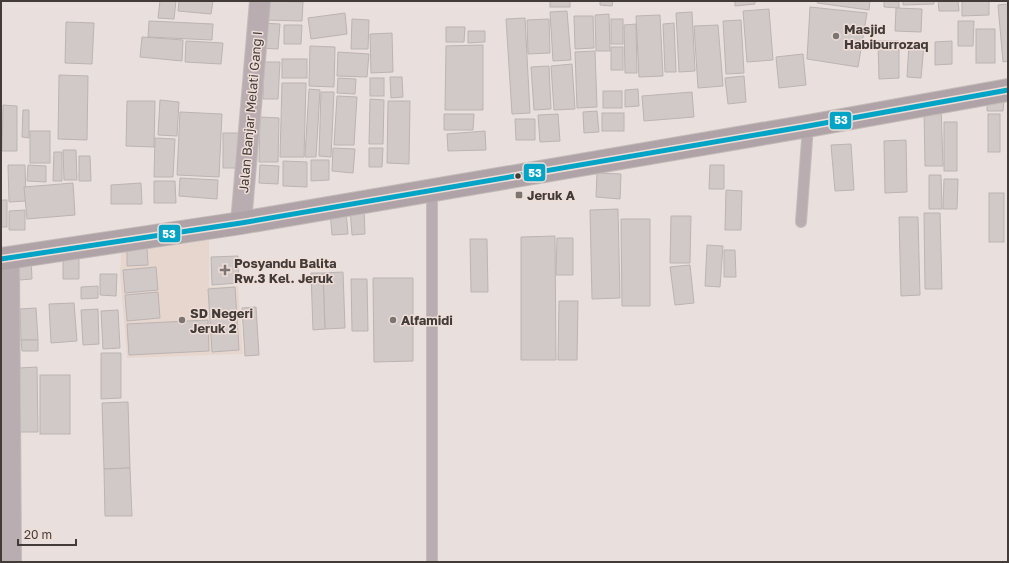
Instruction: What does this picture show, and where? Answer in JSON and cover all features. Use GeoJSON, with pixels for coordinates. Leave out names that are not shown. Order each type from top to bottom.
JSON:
{"type":"FeatureCollection","features":[{"type":"Feature","properties":{"kind":"main road"},"geometry":{"type":"LineString","coordinates":[[5,259],[241,223],[808,126],[1008,90]]}},
{"type":"Feature","properties":{"kind":"street","name":"Jalan Banjar Melati Gang I"},"geometry":{"type":"LineString","coordinates":[[241,223],[260,1]]}},
{"type":"Feature","properties":{"kind":"street"},"geometry":{"type":"LineString","coordinates":[[5,259],[11,562]]}},
{"type":"Feature","properties":{"kind":"lane"},"geometry":{"type":"LineString","coordinates":[[801,222],[808,126]]}},
{"type":"Feature","properties":{"kind":"lane"},"geometry":{"type":"LineString","coordinates":[[432,190],[432,562]]}},
{"type":"Feature","properties":{"kind":"shaded area","name":"SD Negeri Jeruk 2"},"geometry":{"type":"Polygon","coordinates":[[[209,231],[209,287],[238,286],[243,354],[127,358],[120,274],[122,240],[209,231]]]}},
{"type":"Feature","properties":{"kind":"building"},"geometry":{"type":"Polygon","coordinates":[[[160,1],[176,1],[174,19],[158,18],[160,1]]]}},
{"type":"Feature","properties":{"kind":"building"},"geometry":{"type":"Polygon","coordinates":[[[179,1],[213,1],[211,14],[178,11],[179,1]]]}},
{"type":"Feature","properties":{"kind":"building"},"geometry":{"type":"Polygon","coordinates":[[[265,1],[303,2],[302,21],[264,20],[265,1]]]}},
{"type":"Feature","properties":{"kind":"building"},"geometry":{"type":"Polygon","coordinates":[[[550,1],[570,1],[570,7],[550,7],[550,1]]]}},
{"type":"Feature","properties":{"kind":"building"},"geometry":{"type":"Polygon","coordinates":[[[600,1],[613,1],[612,6],[600,5],[600,1]]]}},
{"type":"Feature","properties":{"kind":"building"},"geometry":{"type":"Polygon","coordinates":[[[735,1],[755,1],[755,4],[735,6],[735,1]]]}},
{"type":"Feature","properties":{"kind":"building"},"geometry":{"type":"Polygon","coordinates":[[[818,1],[870,1],[869,10],[817,3],[818,1]]]}},
{"type":"Feature","properties":{"kind":"building"},"geometry":{"type":"Polygon","coordinates":[[[884,1],[899,1],[899,8],[884,7],[884,1]]]}},
{"type":"Feature","properties":{"kind":"building"},"geometry":{"type":"Polygon","coordinates":[[[903,1],[934,1],[934,4],[903,5],[903,1]]]}},
{"type":"Feature","properties":{"kind":"building"},"geometry":{"type":"Polygon","coordinates":[[[938,1],[958,1],[959,11],[939,11],[938,1]]]}},
{"type":"Feature","properties":{"kind":"building"},"geometry":{"type":"Polygon","coordinates":[[[962,1],[989,1],[989,15],[962,16],[962,1]]]}},
{"type":"Feature","properties":{"kind":"building"},"geometry":{"type":"Polygon","coordinates":[[[1008,4],[1008,61],[1003,62],[998,5],[1008,4]]]}},
{"type":"Feature","properties":{"kind":"building","name":"Masjid Habiburrozaq"},"geometry":{"type":"Polygon","coordinates":[[[810,7],[867,13],[858,67],[807,59],[810,7]]]}},
{"type":"Feature","properties":{"kind":"building"},"geometry":{"type":"Polygon","coordinates":[[[896,8],[922,9],[921,32],[895,31],[896,8]]]}},
{"type":"Feature","properties":{"kind":"building"},"geometry":{"type":"Polygon","coordinates":[[[769,9],[773,60],[747,62],[743,11],[769,9]]]}},
{"type":"Feature","properties":{"kind":"building"},"geometry":{"type":"Polygon","coordinates":[[[567,11],[571,60],[553,61],[550,12],[567,11]]]}},
{"type":"Feature","properties":{"kind":"building"},"geometry":{"type":"Polygon","coordinates":[[[692,12],[695,71],[679,72],[676,13],[692,12]]]}},
{"type":"Feature","properties":{"kind":"building"},"geometry":{"type":"Polygon","coordinates":[[[345,13],[347,34],[311,39],[308,18],[345,13]]]}},
{"type":"Feature","properties":{"kind":"building"},"geometry":{"type":"Polygon","coordinates":[[[609,14],[610,51],[596,51],[595,15],[609,14]]]}},
{"type":"Feature","properties":{"kind":"building"},"geometry":{"type":"Polygon","coordinates":[[[660,15],[663,76],[639,77],[636,16],[660,15]]]}},
{"type":"Feature","properties":{"kind":"building"},"geometry":{"type":"Polygon","coordinates":[[[574,16],[593,16],[594,48],[575,49],[574,16]]]}},
{"type":"Feature","properties":{"kind":"building"},"geometry":{"type":"Polygon","coordinates":[[[525,18],[530,113],[512,114],[506,19],[525,18]]]}},
{"type":"Feature","properties":{"kind":"building"},"geometry":{"type":"Polygon","coordinates":[[[352,19],[369,20],[368,49],[351,49],[352,19]]]}},
{"type":"Feature","properties":{"kind":"building"},"geometry":{"type":"Polygon","coordinates":[[[549,19],[550,53],[528,54],[527,20],[549,19]]]}},
{"type":"Feature","properties":{"kind":"building"},"geometry":{"type":"Polygon","coordinates":[[[611,19],[623,19],[623,44],[611,44],[611,19]]]}},
{"type":"Feature","properties":{"kind":"building"},"geometry":{"type":"Polygon","coordinates":[[[741,20],[744,73],[726,74],[723,21],[741,20]]]}},
{"type":"Feature","properties":{"kind":"building"},"geometry":{"type":"Polygon","coordinates":[[[149,21],[213,24],[212,40],[148,37],[149,21]]]}},
{"type":"Feature","properties":{"kind":"building"},"geometry":{"type":"Polygon","coordinates":[[[958,21],[974,21],[973,46],[958,46],[958,21]]]}},
{"type":"Feature","properties":{"kind":"building"},"geometry":{"type":"Polygon","coordinates":[[[66,22],[94,23],[92,64],[65,63],[66,22]]]}},
{"type":"Feature","properties":{"kind":"building"},"geometry":{"type":"Polygon","coordinates":[[[260,23],[280,24],[278,49],[259,48],[260,23]]]}},
{"type":"Feature","properties":{"kind":"building"},"geometry":{"type":"Polygon","coordinates":[[[674,23],[676,72],[665,72],[663,24],[674,23]]]}},
{"type":"Feature","properties":{"kind":"building"},"geometry":{"type":"Polygon","coordinates":[[[636,24],[637,73],[625,73],[624,25],[636,24]]]}},
{"type":"Feature","properties":{"kind":"building"},"geometry":{"type":"Polygon","coordinates":[[[284,25],[302,25],[301,44],[284,44],[284,25]]]}},
{"type":"Feature","properties":{"kind":"building"},"geometry":{"type":"Polygon","coordinates":[[[718,25],[723,86],[698,88],[694,26],[718,25]]]}},
{"type":"Feature","properties":{"kind":"building"},"geometry":{"type":"Polygon","coordinates":[[[446,27],[465,27],[464,42],[446,42],[446,27]]]}},
{"type":"Feature","properties":{"kind":"building"},"geometry":{"type":"Polygon","coordinates":[[[976,29],[995,29],[995,63],[976,63],[976,29]]]}},
{"type":"Feature","properties":{"kind":"building"},"geometry":{"type":"Polygon","coordinates":[[[468,31],[485,31],[485,42],[468,43],[468,31]]]}},
{"type":"Feature","properties":{"kind":"building"},"geometry":{"type":"Polygon","coordinates":[[[392,33],[393,72],[371,73],[370,34],[392,33]]]}},
{"type":"Feature","properties":{"kind":"building"},"geometry":{"type":"Polygon","coordinates":[[[142,37],[183,40],[182,61],[140,57],[142,37]]]}},
{"type":"Feature","properties":{"kind":"building"},"geometry":{"type":"Polygon","coordinates":[[[186,41],[223,43],[221,64],[185,62],[186,41]]]}},
{"type":"Feature","properties":{"kind":"building"},"geometry":{"type":"Polygon","coordinates":[[[878,41],[899,41],[899,78],[879,79],[878,41]]]}},
{"type":"Feature","properties":{"kind":"building"},"geometry":{"type":"Polygon","coordinates":[[[952,41],[952,64],[935,65],[935,42],[952,41]]]}},
{"type":"Feature","properties":{"kind":"building"},"geometry":{"type":"Polygon","coordinates":[[[909,44],[924,45],[921,78],[907,77],[909,44]]]}},
{"type":"Feature","properties":{"kind":"building"},"geometry":{"type":"Polygon","coordinates":[[[483,45],[483,110],[445,110],[446,46],[483,45]]]}},
{"type":"Feature","properties":{"kind":"building"},"geometry":{"type":"Polygon","coordinates":[[[310,46],[335,47],[334,87],[309,86],[310,46]]]}},
{"type":"Feature","properties":{"kind":"building"},"geometry":{"type":"Polygon","coordinates":[[[611,47],[623,47],[623,70],[611,70],[611,47]]]}},
{"type":"Feature","properties":{"kind":"building"},"geometry":{"type":"Polygon","coordinates":[[[595,51],[597,107],[577,108],[575,52],[595,51]]]}},
{"type":"Feature","properties":{"kind":"building"},"geometry":{"type":"Polygon","coordinates":[[[338,52],[369,54],[367,77],[337,76],[338,52]]]}},
{"type":"Feature","properties":{"kind":"building"},"geometry":{"type":"Polygon","coordinates":[[[803,54],[806,85],[779,88],[776,57],[803,54]]]}},
{"type":"Feature","properties":{"kind":"building"},"geometry":{"type":"Polygon","coordinates":[[[282,59],[307,59],[307,78],[282,78],[282,59]]]}},
{"type":"Feature","properties":{"kind":"building"},"geometry":{"type":"Polygon","coordinates":[[[264,62],[280,62],[278,99],[263,99],[264,62]]]}},
{"type":"Feature","properties":{"kind":"building"},"geometry":{"type":"Polygon","coordinates":[[[572,64],[575,109],[554,110],[551,66],[572,64]]]}},
{"type":"Feature","properties":{"kind":"building"},"geometry":{"type":"Polygon","coordinates":[[[549,66],[551,109],[534,110],[531,67],[549,66]]]}},
{"type":"Feature","properties":{"kind":"building"},"geometry":{"type":"Polygon","coordinates":[[[59,75],[88,76],[87,140],[58,139],[59,75]]]}},
{"type":"Feature","properties":{"kind":"building"},"geometry":{"type":"Polygon","coordinates":[[[744,76],[746,102],[728,104],[725,78],[744,76]]]}},
{"type":"Feature","properties":{"kind":"building"},"geometry":{"type":"Polygon","coordinates":[[[390,77],[402,77],[403,97],[391,98],[390,77]]]}},
{"type":"Feature","properties":{"kind":"building"},"geometry":{"type":"Polygon","coordinates":[[[338,78],[356,79],[355,94],[337,93],[338,78]]]}},
{"type":"Feature","properties":{"kind":"building"},"geometry":{"type":"Polygon","coordinates":[[[370,78],[384,78],[384,96],[370,96],[370,78]]]}},
{"type":"Feature","properties":{"kind":"building"},"geometry":{"type":"Polygon","coordinates":[[[282,83],[306,83],[304,157],[280,157],[282,83]]]}},
{"type":"Feature","properties":{"kind":"building"},"geometry":{"type":"Polygon","coordinates":[[[309,89],[320,90],[316,157],[305,157],[309,89]]]}},
{"type":"Feature","properties":{"kind":"building"},"geometry":{"type":"Polygon","coordinates":[[[638,89],[639,106],[625,107],[625,90],[638,89]]]}},
{"type":"Feature","properties":{"kind":"building"},"geometry":{"type":"Polygon","coordinates":[[[603,91],[622,91],[622,108],[603,108],[603,91]]]}},
{"type":"Feature","properties":{"kind":"building"},"geometry":{"type":"Polygon","coordinates":[[[321,92],[334,92],[331,157],[319,156],[321,92]]]}},
{"type":"Feature","properties":{"kind":"building"},"geometry":{"type":"Polygon","coordinates":[[[692,92],[694,117],[644,121],[642,96],[692,92]]]}},
{"type":"Feature","properties":{"kind":"building"},"geometry":{"type":"Polygon","coordinates":[[[337,96],[357,97],[354,145],[334,145],[337,96]]]}},
{"type":"Feature","properties":{"kind":"building"},"geometry":{"type":"Polygon","coordinates":[[[370,99],[384,100],[383,144],[369,144],[370,99]]]}},
{"type":"Feature","properties":{"kind":"building"},"geometry":{"type":"Polygon","coordinates":[[[160,100],[179,102],[177,136],[158,135],[160,100]]]}},
{"type":"Feature","properties":{"kind":"building"},"geometry":{"type":"Polygon","coordinates":[[[987,100],[1004,100],[1003,111],[987,111],[987,100]]]}},
{"type":"Feature","properties":{"kind":"building"},"geometry":{"type":"Polygon","coordinates":[[[127,101],[155,101],[154,147],[126,146],[127,101]]]}},
{"type":"Feature","properties":{"kind":"building"},"geometry":{"type":"Polygon","coordinates":[[[388,101],[410,101],[409,164],[387,163],[388,101]]]}},
{"type":"Feature","properties":{"kind":"building"},"geometry":{"type":"Polygon","coordinates":[[[3,105],[17,106],[17,151],[2,151],[3,105]]]}},
{"type":"Feature","properties":{"kind":"building"},"geometry":{"type":"Polygon","coordinates":[[[941,106],[943,166],[925,166],[924,107],[941,106]]]}},
{"type":"Feature","properties":{"kind":"building"},"geometry":{"type":"Polygon","coordinates":[[[23,110],[29,110],[29,138],[22,137],[23,110]]]}},
{"type":"Feature","properties":{"kind":"building"},"geometry":{"type":"Polygon","coordinates":[[[597,111],[599,132],[584,133],[583,112],[597,111]]]}},
{"type":"Feature","properties":{"kind":"building"},"geometry":{"type":"Polygon","coordinates":[[[180,112],[222,114],[219,177],[177,175],[180,112]]]}},
{"type":"Feature","properties":{"kind":"building"},"geometry":{"type":"Polygon","coordinates":[[[602,113],[624,113],[624,131],[602,131],[602,113]]]}},
{"type":"Feature","properties":{"kind":"building"},"geometry":{"type":"Polygon","coordinates":[[[444,114],[474,114],[473,130],[444,130],[444,114]]]}},
{"type":"Feature","properties":{"kind":"building"},"geometry":{"type":"Polygon","coordinates":[[[558,114],[560,141],[540,142],[538,115],[558,114]]]}},
{"type":"Feature","properties":{"kind":"building"},"geometry":{"type":"Polygon","coordinates":[[[988,114],[1000,114],[1000,152],[988,152],[988,114]]]}},
{"type":"Feature","properties":{"kind":"building"},"geometry":{"type":"Polygon","coordinates":[[[260,117],[279,118],[278,162],[259,162],[260,117]]]}},
{"type":"Feature","properties":{"kind":"building"},"geometry":{"type":"Polygon","coordinates":[[[515,119],[535,119],[535,140],[516,140],[515,119]]]}},
{"type":"Feature","properties":{"kind":"building"},"geometry":{"type":"Polygon","coordinates":[[[944,122],[957,122],[957,171],[944,171],[944,122]]]}},
{"type":"Feature","properties":{"kind":"building"},"geometry":{"type":"Polygon","coordinates":[[[30,131],[50,131],[50,163],[30,163],[30,131]]]}},
{"type":"Feature","properties":{"kind":"building"},"geometry":{"type":"Polygon","coordinates":[[[485,131],[486,150],[448,151],[447,134],[485,131]]]}},
{"type":"Feature","properties":{"kind":"building"},"geometry":{"type":"Polygon","coordinates":[[[223,133],[241,133],[241,168],[223,168],[223,133]]]}},
{"type":"Feature","properties":{"kind":"building"},"geometry":{"type":"Polygon","coordinates":[[[155,138],[175,139],[173,177],[154,177],[155,138]]]}},
{"type":"Feature","properties":{"kind":"building"},"geometry":{"type":"Polygon","coordinates":[[[906,140],[907,192],[885,193],[884,141],[906,140]]]}},
{"type":"Feature","properties":{"kind":"building"},"geometry":{"type":"Polygon","coordinates":[[[851,144],[854,190],[835,191],[831,145],[851,144]]]}},
{"type":"Feature","properties":{"kind":"building"},"geometry":{"type":"Polygon","coordinates":[[[333,148],[355,149],[353,173],[332,171],[333,148]]]}},
{"type":"Feature","properties":{"kind":"building"},"geometry":{"type":"Polygon","coordinates":[[[369,148],[383,148],[382,167],[369,167],[369,148]]]}},
{"type":"Feature","properties":{"kind":"building"},"geometry":{"type":"Polygon","coordinates":[[[63,150],[76,150],[77,180],[64,180],[63,150]]]}},
{"type":"Feature","properties":{"kind":"building"},"geometry":{"type":"Polygon","coordinates":[[[54,152],[62,152],[62,181],[53,181],[54,152]]]}},
{"type":"Feature","properties":{"kind":"building"},"geometry":{"type":"Polygon","coordinates":[[[79,156],[90,156],[91,181],[79,181],[79,156]]]}},
{"type":"Feature","properties":{"kind":"building"},"geometry":{"type":"Polygon","coordinates":[[[311,160],[329,160],[329,180],[311,181],[311,160]]]}},
{"type":"Feature","properties":{"kind":"building"},"geometry":{"type":"Polygon","coordinates":[[[283,161],[307,162],[307,187],[283,186],[283,161]]]}},
{"type":"Feature","properties":{"kind":"building"},"geometry":{"type":"Polygon","coordinates":[[[8,165],[25,165],[26,201],[9,202],[8,165]]]}},
{"type":"Feature","properties":{"kind":"building"},"geometry":{"type":"Polygon","coordinates":[[[28,165],[46,166],[46,182],[27,181],[28,165]]]}},
{"type":"Feature","properties":{"kind":"building"},"geometry":{"type":"Polygon","coordinates":[[[260,165],[279,166],[278,184],[259,183],[260,165]]]}},
{"type":"Feature","properties":{"kind":"building"},"geometry":{"type":"Polygon","coordinates":[[[710,165],[724,165],[724,189],[709,189],[710,165]]]}},
{"type":"Feature","properties":{"kind":"building"},"geometry":{"type":"Polygon","coordinates":[[[597,173],[621,174],[620,199],[596,197],[597,173]]]}},
{"type":"Feature","properties":{"kind":"building"},"geometry":{"type":"Polygon","coordinates":[[[929,175],[941,175],[942,209],[929,209],[929,175]]]}},
{"type":"Feature","properties":{"kind":"building"},"geometry":{"type":"Polygon","coordinates":[[[180,178],[218,180],[217,199],[179,196],[180,178]]]}},
{"type":"Feature","properties":{"kind":"building"},"geometry":{"type":"Polygon","coordinates":[[[944,179],[958,179],[957,209],[943,209],[944,179]]]}},
{"type":"Feature","properties":{"kind":"building"},"geometry":{"type":"Polygon","coordinates":[[[154,181],[175,181],[176,203],[154,203],[154,181]]]}},
{"type":"Feature","properties":{"kind":"building"},"geometry":{"type":"Polygon","coordinates":[[[73,183],[75,215],[27,219],[24,187],[73,183]]]}},
{"type":"Feature","properties":{"kind":"building"},"geometry":{"type":"Polygon","coordinates":[[[141,183],[142,204],[111,204],[111,185],[141,183]]]}},
{"type":"Feature","properties":{"kind":"building"},"geometry":{"type":"Polygon","coordinates":[[[726,190],[742,191],[741,230],[725,230],[726,190]]]}},
{"type":"Feature","properties":{"kind":"building"},"geometry":{"type":"Polygon","coordinates":[[[989,193],[1004,193],[1004,242],[989,242],[989,193]]]}},
{"type":"Feature","properties":{"kind":"building"},"geometry":{"type":"Polygon","coordinates":[[[1,200],[7,200],[7,227],[1,227],[1,200]]]}},
{"type":"Feature","properties":{"kind":"building"},"geometry":{"type":"Polygon","coordinates":[[[364,208],[365,234],[352,235],[350,209],[364,208]]]}},
{"type":"Feature","properties":{"kind":"building"},"geometry":{"type":"Polygon","coordinates":[[[618,209],[620,298],[592,299],[590,210],[618,209]]]}},
{"type":"Feature","properties":{"kind":"building"},"geometry":{"type":"Polygon","coordinates":[[[25,210],[25,230],[9,230],[9,211],[25,210]]]}},
{"type":"Feature","properties":{"kind":"building"},"geometry":{"type":"Polygon","coordinates":[[[346,211],[348,234],[332,235],[330,212],[346,211]]]}},
{"type":"Feature","properties":{"kind":"building"},"geometry":{"type":"Polygon","coordinates":[[[924,213],[940,213],[942,289],[925,289],[924,213]]]}},
{"type":"Feature","properties":{"kind":"building"},"geometry":{"type":"Polygon","coordinates":[[[671,216],[691,216],[690,263],[670,263],[671,216]]]}},
{"type":"Feature","properties":{"kind":"building"},"geometry":{"type":"Polygon","coordinates":[[[899,217],[918,217],[920,295],[901,296],[899,217]]]}},
{"type":"Feature","properties":{"kind":"building"},"geometry":{"type":"Polygon","coordinates":[[[621,219],[650,219],[650,306],[622,306],[621,219]]]}},
{"type":"Feature","properties":{"kind":"building"},"geometry":{"type":"Polygon","coordinates":[[[555,236],[556,360],[521,360],[521,237],[555,236]]]}},
{"type":"Feature","properties":{"kind":"building"},"geometry":{"type":"Polygon","coordinates":[[[557,238],[573,238],[573,275],[556,275],[557,238]]]}},
{"type":"Feature","properties":{"kind":"building"},"geometry":{"type":"Polygon","coordinates":[[[470,239],[487,239],[488,292],[471,292],[470,239]]]}},
{"type":"Feature","properties":{"kind":"building"},"geometry":{"type":"Polygon","coordinates":[[[707,245],[723,246],[720,287],[705,286],[707,245]]]}},
{"type":"Feature","properties":{"kind":"building"},"geometry":{"type":"Polygon","coordinates":[[[127,247],[147,247],[148,265],[127,266],[127,247]]]}},
{"type":"Feature","properties":{"kind":"building"},"geometry":{"type":"Polygon","coordinates":[[[724,250],[735,250],[736,277],[724,277],[724,250]]]}},
{"type":"Feature","properties":{"kind":"building"},"geometry":{"type":"Polygon","coordinates":[[[79,251],[79,279],[63,279],[63,252],[79,251]]]}},
{"type":"Feature","properties":{"kind":"building","name":"Posyandu Balita Rw.3 Kel. Jeruk"},"geometry":{"type":"Polygon","coordinates":[[[238,256],[239,283],[212,285],[211,257],[238,256]]]}},
{"type":"Feature","properties":{"kind":"building"},"geometry":{"type":"Polygon","coordinates":[[[31,258],[32,279],[19,280],[17,260],[31,258]]]}},
{"type":"Feature","properties":{"kind":"building"},"geometry":{"type":"Polygon","coordinates":[[[690,265],[694,303],[675,305],[670,267],[690,265]]]}},
{"type":"Feature","properties":{"kind":"building"},"geometry":{"type":"Polygon","coordinates":[[[156,267],[158,290],[125,293],[123,270],[156,267]]]}},
{"type":"Feature","properties":{"kind":"building"},"geometry":{"type":"Polygon","coordinates":[[[343,272],[345,328],[325,329],[323,273],[343,272]]]}},
{"type":"Feature","properties":{"kind":"building"},"geometry":{"type":"Polygon","coordinates":[[[311,273],[323,273],[325,329],[313,330],[311,273]]]}},
{"type":"Feature","properties":{"kind":"building"},"geometry":{"type":"Polygon","coordinates":[[[100,274],[117,274],[116,296],[100,295],[100,274]]]}},
{"type":"Feature","properties":{"kind":"building","name":"Alfamidi"},"geometry":{"type":"Polygon","coordinates":[[[373,278],[413,278],[413,361],[374,362],[373,278]]]}},
{"type":"Feature","properties":{"kind":"building"},"geometry":{"type":"Polygon","coordinates":[[[351,279],[367,279],[368,331],[352,331],[351,279]]]}},
{"type":"Feature","properties":{"kind":"building"},"geometry":{"type":"Polygon","coordinates":[[[98,286],[98,298],[81,299],[81,287],[98,286]]]}},
{"type":"Feature","properties":{"kind":"building"},"geometry":{"type":"Polygon","coordinates":[[[235,287],[239,350],[212,352],[208,289],[235,287]]]}},
{"type":"Feature","properties":{"kind":"building"},"geometry":{"type":"Polygon","coordinates":[[[158,292],[160,318],[127,321],[125,295],[158,292]]]}},
{"type":"Feature","properties":{"kind":"building"},"geometry":{"type":"Polygon","coordinates":[[[559,301],[578,301],[577,360],[558,360],[559,301]]]}},
{"type":"Feature","properties":{"kind":"building"},"geometry":{"type":"Polygon","coordinates":[[[74,303],[77,341],[51,343],[49,304],[74,303]]]}},
{"type":"Feature","properties":{"kind":"building"},"geometry":{"type":"Polygon","coordinates":[[[256,307],[259,355],[245,356],[242,308],[256,307]]]}},
{"type":"Feature","properties":{"kind":"building"},"geometry":{"type":"Polygon","coordinates":[[[36,308],[38,340],[21,340],[20,309],[36,308]]]}},
{"type":"Feature","properties":{"kind":"building"},"geometry":{"type":"Polygon","coordinates":[[[98,309],[99,344],[83,345],[81,310],[98,309]]]}},
{"type":"Feature","properties":{"kind":"building"},"geometry":{"type":"Polygon","coordinates":[[[118,310],[120,348],[103,349],[101,311],[118,310]]]}},
{"type":"Feature","properties":{"kind":"building"},"geometry":{"type":"Polygon","coordinates":[[[208,320],[209,351],[129,355],[127,324],[208,320]]]}},
{"type":"Feature","properties":{"kind":"building"},"geometry":{"type":"Polygon","coordinates":[[[21,340],[38,340],[38,351],[22,351],[21,340]]]}},
{"type":"Feature","properties":{"kind":"building"},"geometry":{"type":"Polygon","coordinates":[[[101,353],[121,353],[121,398],[101,399],[101,353]]]}},
{"type":"Feature","properties":{"kind":"building"},"geometry":{"type":"Polygon","coordinates":[[[37,367],[38,432],[20,432],[19,368],[37,367]]]}},
{"type":"Feature","properties":{"kind":"building"},"geometry":{"type":"Polygon","coordinates":[[[40,375],[70,375],[70,434],[40,434],[40,375]]]}},
{"type":"Feature","properties":{"kind":"building"},"geometry":{"type":"Polygon","coordinates":[[[128,402],[130,468],[104,469],[102,403],[128,402]]]}},
{"type":"Feature","properties":{"kind":"building"},"geometry":{"type":"Polygon","coordinates":[[[130,468],[132,516],[105,516],[104,469],[130,468]]]}},
{"type":"Feature","properties":{"kind":"transit line","name":"53"},"geometry":{"type":"LineString","coordinates":[[1,259],[241,223],[808,126],[1008,90]]}},
{"type":"Feature","properties":{"kind":"place","name":"Masjid Habiburrozaq"},"geometry":{"type":"Point","coordinates":[836,36]}},
{"type":"Feature","properties":{"kind":"place","name":"Jeruk A"},"geometry":{"type":"Point","coordinates":[519,195]}},
{"type":"Feature","properties":{"kind":"place","name":"Posyandu Balita Rw.3 Kel. Jeruk"},"geometry":{"type":"Point","coordinates":[225,270]}},
{"type":"Feature","properties":{"kind":"place","name":"SD Negeri Jeruk 2"},"geometry":{"type":"Point","coordinates":[182,320]}},
{"type":"Feature","properties":{"kind":"place","name":"Alfamidi"},"geometry":{"type":"Point","coordinates":[393,320]}}]}
